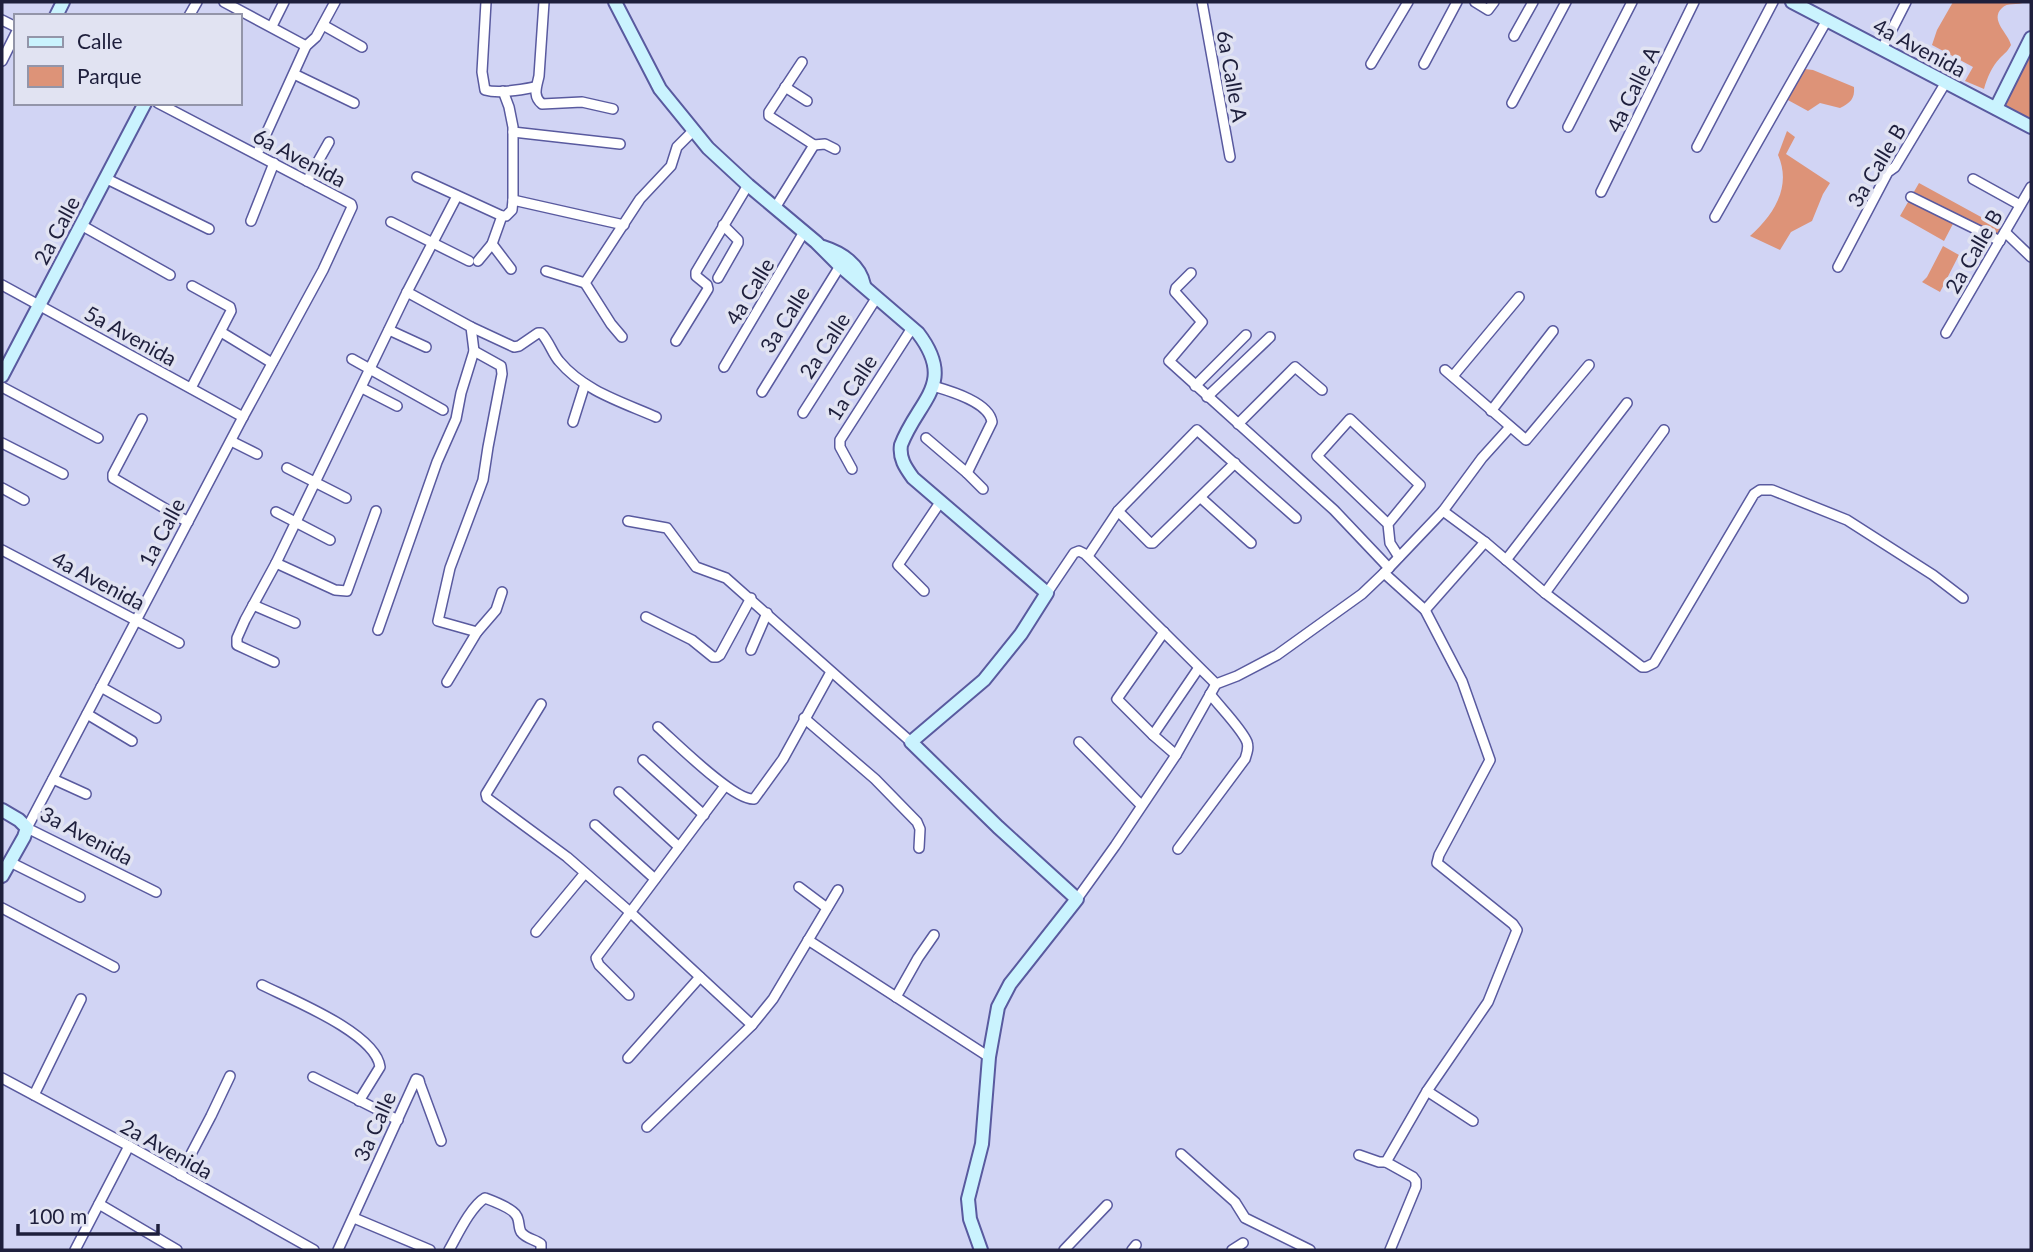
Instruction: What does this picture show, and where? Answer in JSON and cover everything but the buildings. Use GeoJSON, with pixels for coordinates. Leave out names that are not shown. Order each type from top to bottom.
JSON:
{"type":"FeatureCollection","features":[{"type":"Feature","properties":{"kind":"street"},"geometry":{"type":"LineString","coordinates":[[272,26],[284,2]]}},
{"type":"Feature","properties":{"kind":"street"},"geometry":{"type":"LineString","coordinates":[[257,154],[306,46],[314,40],[335,2]]}},
{"type":"Feature","properties":{"kind":"street"},"geometry":{"type":"LineString","coordinates":[[486,2],[482,81],[487,91],[534,87]]}},
{"type":"Feature","properties":{"kind":"street"},"geometry":{"type":"LineString","coordinates":[[544,2],[539,76],[534,87],[538,102],[582,102],[612,109]]}},
{"type":"Feature","properties":{"kind":"street"},"geometry":{"type":"LineString","coordinates":[[615,2],[660,89],[692,131],[748,185],[912,328],[925,344],[932,355],[933,386],[903,439],[900,454],[907,470],[1047,593]]}},
{"type":"Feature","properties":{"kind":"street","name":"6a Calle A"},"geometry":{"type":"LineString","coordinates":[[1202,2],[1230,157]]}},
{"type":"Feature","properties":{"kind":"street"},"geometry":{"type":"LineString","coordinates":[[1371,64],[1408,2]]}},
{"type":"Feature","properties":{"kind":"street"},"geometry":{"type":"LineString","coordinates":[[1424,64],[1457,2]]}},
{"type":"Feature","properties":{"kind":"street"},"geometry":{"type":"LineString","coordinates":[[1475,2],[1488,10],[1494,2]]}},
{"type":"Feature","properties":{"kind":"street"},"geometry":{"type":"LineString","coordinates":[[1514,36],[1533,2]]}},
{"type":"Feature","properties":{"kind":"street"},"geometry":{"type":"LineString","coordinates":[[1512,103],[1566,2]]}},
{"type":"Feature","properties":{"kind":"street"},"geometry":{"type":"LineString","coordinates":[[1568,127],[1632,2]]}},
{"type":"Feature","properties":{"kind":"street","name":"4a Calle A"},"geometry":{"type":"LineString","coordinates":[[1601,192],[1694,2]]}},
{"type":"Feature","properties":{"kind":"street"},"geometry":{"type":"LineString","coordinates":[[1698,146],[1773,2]]}},
{"type":"Feature","properties":{"kind":"street","name":"4a Avenida"},"geometry":{"type":"LineString","coordinates":[[1792,2],[2031,127]]}},
{"type":"Feature","properties":{"kind":"street"},"geometry":{"type":"LineString","coordinates":[[1882,49],[1906,2]]}},
{"type":"Feature","properties":{"kind":"street"},"geometry":{"type":"LineString","coordinates":[[231,3],[306,46]]}},
{"type":"Feature","properties":{"kind":"street"},"geometry":{"type":"LineString","coordinates":[[1715,217],[1827,20]]}},
{"type":"Feature","properties":{"kind":"street"},"geometry":{"type":"LineString","coordinates":[[323,25],[362,47]]}},
{"type":"Feature","properties":{"kind":"street"},"geometry":{"type":"LineString","coordinates":[[2,61],[14,37]]}},
{"type":"Feature","properties":{"kind":"street"},"geometry":{"type":"LineString","coordinates":[[1996,108],[2031,38]]}},
{"type":"Feature","properties":{"kind":"street"},"geometry":{"type":"LineString","coordinates":[[802,62],[769,112],[769,118],[814,145],[825,144],[835,149]]}},
{"type":"Feature","properties":{"kind":"street"},"geometry":{"type":"LineString","coordinates":[[295,74],[354,103]]}},
{"type":"Feature","properties":{"kind":"street","name":"3a Calle B"},"geometry":{"type":"LineString","coordinates":[[1838,267],[1889,171],[1895,166],[1946,82]]}},
{"type":"Feature","properties":{"kind":"street"},"geometry":{"type":"LineString","coordinates":[[785,87],[807,101]]}},
{"type":"Feature","properties":{"kind":"street"},"geometry":{"type":"LineString","coordinates":[[417,177],[502,216],[510,213],[513,200],[513,132],[503,91]]}},
{"type":"Feature","properties":{"kind":"street","name":"2a Calle"},"geometry":{"type":"LineString","coordinates":[[2,376],[144,105]]}},
{"type":"Feature","properties":{"kind":"street","name":"6a Avenida"},"geometry":{"type":"LineString","coordinates":[[162,105],[352,205]]}},
{"type":"Feature","properties":{"kind":"street"},"geometry":{"type":"LineString","coordinates":[[585,283],[649,188],[671,166],[677,148],[692,131]]}},
{"type":"Feature","properties":{"kind":"street"},"geometry":{"type":"LineString","coordinates":[[513,132],[620,144]]}},
{"type":"Feature","properties":{"kind":"street"},"geometry":{"type":"LineString","coordinates":[[307,181],[329,142]]}},
{"type":"Feature","properties":{"kind":"street"},"geometry":{"type":"LineString","coordinates":[[775,208],[814,145]]}},
{"type":"Feature","properties":{"kind":"street"},"geometry":{"type":"LineString","coordinates":[[251,221],[274,163]]}},
{"type":"Feature","properties":{"kind":"street"},"geometry":{"type":"LineString","coordinates":[[105,178],[209,229]]}},
{"type":"Feature","properties":{"kind":"street"},"geometry":{"type":"LineString","coordinates":[[1973,179],[2020,205]]}},
{"type":"Feature","properties":{"kind":"street"},"geometry":{"type":"LineString","coordinates":[[676,341],[708,289],[695,273],[748,185]]}},
{"type":"Feature","properties":{"kind":"street","name":"2a Calle B"},"geometry":{"type":"LineString","coordinates":[[1946,333],[2031,187]]}},
{"type":"Feature","properties":{"kind":"street"},"geometry":{"type":"LineString","coordinates":[[274,662],[236,644],[245,620],[276,564],[407,292],[457,196]]}},
{"type":"Feature","properties":{"kind":"street"},"geometry":{"type":"LineString","coordinates":[[1911,197],[2002,236],[2031,257]]}},
{"type":"Feature","properties":{"kind":"street"},"geometry":{"type":"LineString","coordinates":[[513,200],[624,225]]}},
{"type":"Feature","properties":{"kind":"street","name":"1a Calle"},"geometry":{"type":"LineString","coordinates":[[2,876],[323,270],[352,205]]}},
{"type":"Feature","properties":{"kind":"street"},"geometry":{"type":"LineString","coordinates":[[391,222],[474,261],[492,244],[502,216]]}},
{"type":"Feature","properties":{"kind":"street"},"geometry":{"type":"LineString","coordinates":[[80,225],[170,275]]}},
{"type":"Feature","properties":{"kind":"street"},"geometry":{"type":"LineString","coordinates":[[718,278],[738,243],[723,225]]}},
{"type":"Feature","properties":{"kind":"street","name":"4a Calle"},"geometry":{"type":"LineString","coordinates":[[724,367],[804,232]]}},
{"type":"Feature","properties":{"kind":"street"},"geometry":{"type":"LineString","coordinates":[[492,244],[511,269]]}},
{"type":"Feature","properties":{"kind":"street"},"geometry":{"type":"LineString","coordinates":[[820,245],[846,258],[860,273],[864,285]]}},
{"type":"Feature","properties":{"kind":"street","name":"3a Calle"},"geometry":{"type":"LineString","coordinates":[[762,392],[840,266]]}},
{"type":"Feature","properties":{"kind":"street"},"geometry":{"type":"LineString","coordinates":[[546,271],[585,283],[622,337]]}},
{"type":"Feature","properties":{"kind":"street"},"geometry":{"type":"LineString","coordinates":[[1191,273],[1175,292],[1202,322],[1169,360],[1334,510],[1425,610],[1462,681],[1490,760],[1438,855],[1437,863],[1517,930],[1488,1002],[1427,1091],[1386,1162]]}},
{"type":"Feature","properties":{"kind":"street","name":"5a Avenida"},"geometry":{"type":"LineString","coordinates":[[2,285],[243,417]]}},
{"type":"Feature","properties":{"kind":"street"},"geometry":{"type":"LineString","coordinates":[[191,388],[231,313],[231,309],[192,286]]}},
{"type":"Feature","properties":{"kind":"street"},"geometry":{"type":"LineString","coordinates":[[407,292],[514,347],[541,333],[559,361],[585,384],[656,417]]}},
{"type":"Feature","properties":{"kind":"street","name":"2a Calle"},"geometry":{"type":"LineString","coordinates":[[803,413],[877,297]]}},
{"type":"Feature","properties":{"kind":"street"},"geometry":{"type":"LineString","coordinates":[[1453,376],[1519,298]]}},
{"type":"Feature","properties":{"kind":"street"},"geometry":{"type":"LineString","coordinates":[[378,630],[438,460],[456,419],[474,351],[471,327]]}},
{"type":"Feature","properties":{"kind":"street","name":"1a Calle"},"geometry":{"type":"LineString","coordinates":[[852,469],[840,447],[840,440],[912,328]]}},
{"type":"Feature","properties":{"kind":"street"},"geometry":{"type":"LineString","coordinates":[[389,330],[426,347]]}},
{"type":"Feature","properties":{"kind":"street"},"geometry":{"type":"LineString","coordinates":[[1491,411],[1553,331]]}},
{"type":"Feature","properties":{"kind":"street"},"geometry":{"type":"LineString","coordinates":[[221,332],[272,363]]}},
{"type":"Feature","properties":{"kind":"street"},"geometry":{"type":"LineString","coordinates":[[1195,386],[1246,335]]}},
{"type":"Feature","properties":{"kind":"street"},"geometry":{"type":"LineString","coordinates":[[1207,397],[1270,337]]}},
{"type":"Feature","properties":{"kind":"street"},"geometry":{"type":"LineString","coordinates":[[474,351],[501,366],[502,374],[484,481],[451,564],[438,621],[477,632]]}},
{"type":"Feature","properties":{"kind":"street"},"geometry":{"type":"LineString","coordinates":[[352,359],[443,410]]}},
{"type":"Feature","properties":{"kind":"street"},"geometry":{"type":"LineString","coordinates":[[1445,370],[1526,440],[1589,365]]}},
{"type":"Feature","properties":{"kind":"street"},"geometry":{"type":"LineString","coordinates":[[1238,424],[1295,367],[1322,390]]}},
{"type":"Feature","properties":{"kind":"street"},"geometry":{"type":"LineString","coordinates":[[573,422],[585,384]]}},
{"type":"Feature","properties":{"kind":"street"},"geometry":{"type":"LineString","coordinates":[[933,386],[964,396],[992,418],[992,424],[967,473]]}},
{"type":"Feature","properties":{"kind":"street"},"geometry":{"type":"LineString","coordinates":[[2,387],[98,438]]}},
{"type":"Feature","properties":{"kind":"street"},"geometry":{"type":"LineString","coordinates":[[362,388],[397,406]]}},
{"type":"Feature","properties":{"kind":"street"},"geometry":{"type":"LineString","coordinates":[[1506,560],[1627,403]]}},
{"type":"Feature","properties":{"kind":"street"},"geometry":{"type":"LineString","coordinates":[[142,419],[113,478],[188,522]]}},
{"type":"Feature","properties":{"kind":"street"},"geometry":{"type":"LineString","coordinates":[[1388,524],[1420,485],[1350,419],[1317,456],[1388,524],[1390,543],[1399,557]]}},
{"type":"Feature","properties":{"kind":"street"},"geometry":{"type":"LineString","coordinates":[[976,1246],[968,1199],[984,1133],[989,1057],[995,1018],[1004,993],[1115,846],[1176,755],[1216,684],[1277,655],[1362,594],[1443,511],[1482,458],[1510,427]]}},
{"type":"Feature","properties":{"kind":"street"},"geometry":{"type":"LineString","coordinates":[[1545,593],[1664,430]]}},
{"type":"Feature","properties":{"kind":"street"},"geometry":{"type":"LineString","coordinates":[[1088,556],[1118,510],[1196,431],[1201,431],[1296,517]]}},
{"type":"Feature","properties":{"kind":"street"},"geometry":{"type":"LineString","coordinates":[[926,438],[983,489]]}},
{"type":"Feature","properties":{"kind":"street"},"geometry":{"type":"LineString","coordinates":[[231,441],[257,454]]}},
{"type":"Feature","properties":{"kind":"street"},"geometry":{"type":"LineString","coordinates":[[2,443],[63,474]]}},
{"type":"Feature","properties":{"kind":"street"},"geometry":{"type":"LineString","coordinates":[[1118,510],[1152,543],[1235,463]]}},
{"type":"Feature","properties":{"kind":"street"},"geometry":{"type":"LineString","coordinates":[[287,468],[346,498]]}},
{"type":"Feature","properties":{"kind":"street"},"geometry":{"type":"LineString","coordinates":[[2,488],[24,500]]}},
{"type":"Feature","properties":{"kind":"street"},"geometry":{"type":"LineString","coordinates":[[1443,511],[1638,665],[1646,667],[1654,663],[1754,494],[1765,490],[1841,517],[1933,575],[1963,598]]}},
{"type":"Feature","properties":{"kind":"street"},"geometry":{"type":"LineString","coordinates":[[1201,498],[1251,543]]}},
{"type":"Feature","properties":{"kind":"street"},"geometry":{"type":"LineString","coordinates":[[924,591],[898,563],[941,501]]}},
{"type":"Feature","properties":{"kind":"street"},"geometry":{"type":"LineString","coordinates":[[276,564],[335,590],[346,591],[376,511]]}},
{"type":"Feature","properties":{"kind":"street"},"geometry":{"type":"LineString","coordinates":[[276,513],[330,540]]}},
{"type":"Feature","properties":{"kind":"street"},"geometry":{"type":"LineString","coordinates":[[628,521],[666,527],[696,567],[724,577],[751,598],[911,742],[1077,899]]}},
{"type":"Feature","properties":{"kind":"street"},"geometry":{"type":"LineString","coordinates":[[1425,610],[1485,542]]}},
{"type":"Feature","properties":{"kind":"street","name":"4a Avenida"},"geometry":{"type":"LineString","coordinates":[[2,550],[179,643]]}},
{"type":"Feature","properties":{"kind":"street"},"geometry":{"type":"LineString","coordinates":[[911,742],[984,680],[1021,634],[1074,553],[1079,551],[1088,556],[1216,684]]}},
{"type":"Feature","properties":{"kind":"street"},"geometry":{"type":"LineString","coordinates":[[447,682],[477,632],[496,610],[502,592]]}},
{"type":"Feature","properties":{"kind":"street"},"geometry":{"type":"LineString","coordinates":[[646,617],[692,640],[716,657],[720,655],[751,598]]}},
{"type":"Feature","properties":{"kind":"street"},"geometry":{"type":"LineString","coordinates":[[253,605],[295,623]]}},
{"type":"Feature","properties":{"kind":"street"},"geometry":{"type":"LineString","coordinates":[[751,650],[767,613]]}},
{"type":"Feature","properties":{"kind":"street"},"geometry":{"type":"LineString","coordinates":[[1164,632],[1117,699],[1176,755]]}},
{"type":"Feature","properties":{"kind":"street"},"geometry":{"type":"LineString","coordinates":[[1153,735],[1199,669]]}},
{"type":"Feature","properties":{"kind":"street"},"geometry":{"type":"LineString","coordinates":[[657,727],[725,786],[747,799],[754,799],[783,759],[831,671]]}},
{"type":"Feature","properties":{"kind":"street"},"geometry":{"type":"LineString","coordinates":[[101,687],[156,718]]}},
{"type":"Feature","properties":{"kind":"street"},"geometry":{"type":"LineString","coordinates":[[1178,849],[1247,753],[1248,744],[1244,735],[1210,694]]}},
{"type":"Feature","properties":{"kind":"street"},"geometry":{"type":"LineString","coordinates":[[541,705],[486,796],[549,842],[631,912],[752,1025]]}},
{"type":"Feature","properties":{"kind":"street"},"geometry":{"type":"LineString","coordinates":[[87,714],[132,741]]}},
{"type":"Feature","properties":{"kind":"street"},"geometry":{"type":"LineString","coordinates":[[804,718],[875,779],[917,822],[920,828],[919,848]]}},
{"type":"Feature","properties":{"kind":"street"},"geometry":{"type":"LineString","coordinates":[[1079,741],[1141,805]]}},
{"type":"Feature","properties":{"kind":"street"},"geometry":{"type":"LineString","coordinates":[[643,760],[704,814]]}},
{"type":"Feature","properties":{"kind":"street"},"geometry":{"type":"LineString","coordinates":[[53,779],[86,794]]}},
{"type":"Feature","properties":{"kind":"street"},"geometry":{"type":"LineString","coordinates":[[629,995],[596,960],[725,786]]}},
{"type":"Feature","properties":{"kind":"street"},"geometry":{"type":"LineString","coordinates":[[619,792],[679,846]]}},
{"type":"Feature","properties":{"kind":"street","name":"3a Avenida"},"geometry":{"type":"LineString","coordinates":[[2,810],[27,828],[156,892]]}},
{"type":"Feature","properties":{"kind":"street"},"geometry":{"type":"LineString","coordinates":[[595,825],[655,879]]}},
{"type":"Feature","properties":{"kind":"street"},"geometry":{"type":"LineString","coordinates":[[10,862],[80,897]]}},
{"type":"Feature","properties":{"kind":"street"},"geometry":{"type":"LineString","coordinates":[[536,932],[585,873]]}},
{"type":"Feature","properties":{"kind":"street"},"geometry":{"type":"LineString","coordinates":[[799,887],[827,908]]}},
{"type":"Feature","properties":{"kind":"street"},"geometry":{"type":"LineString","coordinates":[[647,1127],[752,1025],[773,999],[838,890]]}},
{"type":"Feature","properties":{"kind":"street"},"geometry":{"type":"LineString","coordinates":[[2,908],[114,967]]}},
{"type":"Feature","properties":{"kind":"street"},"geometry":{"type":"LineString","coordinates":[[896,997],[934,935]]}},
{"type":"Feature","properties":{"kind":"street"},"geometry":{"type":"LineString","coordinates":[[808,940],[989,1057]]}},
{"type":"Feature","properties":{"kind":"street"},"geometry":{"type":"LineString","coordinates":[[628,1058],[700,977]]}},
{"type":"Feature","properties":{"kind":"street"},"geometry":{"type":"LineString","coordinates":[[262,985],[329,1017],[347,1028],[372,1050],[380,1061],[380,1066],[359,1101]]}},
{"type":"Feature","properties":{"kind":"street"},"geometry":{"type":"LineString","coordinates":[[34,1095],[82,999]]}},
{"type":"Feature","properties":{"kind":"street"},"geometry":{"type":"LineString","coordinates":[[180,1175],[230,1076]]}},
{"type":"Feature","properties":{"kind":"street"},"geometry":{"type":"LineString","coordinates":[[313,1077],[398,1120]]}},
{"type":"Feature","properties":{"kind":"street","name":"2a Avenida"},"geometry":{"type":"LineString","coordinates":[[2,1078],[314,1250]]}},
{"type":"Feature","properties":{"kind":"street","name":"3a Calle"},"geometry":{"type":"LineString","coordinates":[[338,1250],[417,1079],[441,1141]]}},
{"type":"Feature","properties":{"kind":"street"},"geometry":{"type":"LineString","coordinates":[[1427,1091],[1473,1121]]}},
{"type":"Feature","properties":{"kind":"street"},"geometry":{"type":"LineString","coordinates":[[79,1249],[128,1146]]}},
{"type":"Feature","properties":{"kind":"street"},"geometry":{"type":"LineString","coordinates":[[1181,1154],[1235,1202],[1245,1218],[1310,1250]]}},
{"type":"Feature","properties":{"kind":"street"},"geometry":{"type":"LineString","coordinates":[[1359,1155],[1377,1162],[1386,1162],[1413,1177],[1416,1184],[1390,1250]]}},
{"type":"Feature","properties":{"kind":"street"},"geometry":{"type":"LineString","coordinates":[[449,1250],[473,1209],[485,1198],[515,1213],[522,1233],[539,1241],[541,1250]]}},
{"type":"Feature","properties":{"kind":"street"},"geometry":{"type":"LineString","coordinates":[[99,1204],[177,1250]]}},
{"type":"Feature","properties":{"kind":"street"},"geometry":{"type":"LineString","coordinates":[[1065,1250],[1107,1205]]}},
{"type":"Feature","properties":{"kind":"street"},"geometry":{"type":"LineString","coordinates":[[354,1218],[430,1250]]}},
{"type":"Feature","properties":{"kind":"street"},"geometry":{"type":"LineString","coordinates":[[1232,1250],[1243,1243]]}},
{"type":"Feature","properties":{"kind":"green space"},"geometry":{"type":"Polygon","coordinates":[[[1953,2],[2024,2],[2007,5],[1999,13],[1999,22],[2011,45],[1992,68],[1984,89],[1965,81],[1973,67],[1932,45],[1953,2]]]}},
{"type":"Feature","properties":{"kind":"green space"},"geometry":{"type":"Polygon","coordinates":[[[2031,51],[2031,123],[2002,108],[2031,51]]]}},
{"type":"Feature","properties":{"kind":"green space"},"geometry":{"type":"Polygon","coordinates":[[[1805,69],[1854,87],[1851,100],[1840,108],[1820,103],[1808,111],[1786,99],[1805,69]]]}},
{"type":"Feature","properties":{"kind":"green space"},"geometry":{"type":"Polygon","coordinates":[[[1787,131],[1795,137],[1786,154],[1830,183],[1812,221],[1791,232],[1780,250],[1750,236],[1773,209],[1782,189],[1782,167],[1778,155],[1787,131]]]}},
{"type":"Feature","properties":{"kind":"green space"},"geometry":{"type":"Polygon","coordinates":[[[1919,183],[2003,229],[1995,243],[1955,220],[1944,241],[1900,216],[1919,183]]]}},
{"type":"Feature","properties":{"kind":"green space"},"geometry":{"type":"Polygon","coordinates":[[[1943,246],[1959,255],[1940,292],[1922,282],[1943,246]]]}}]}
